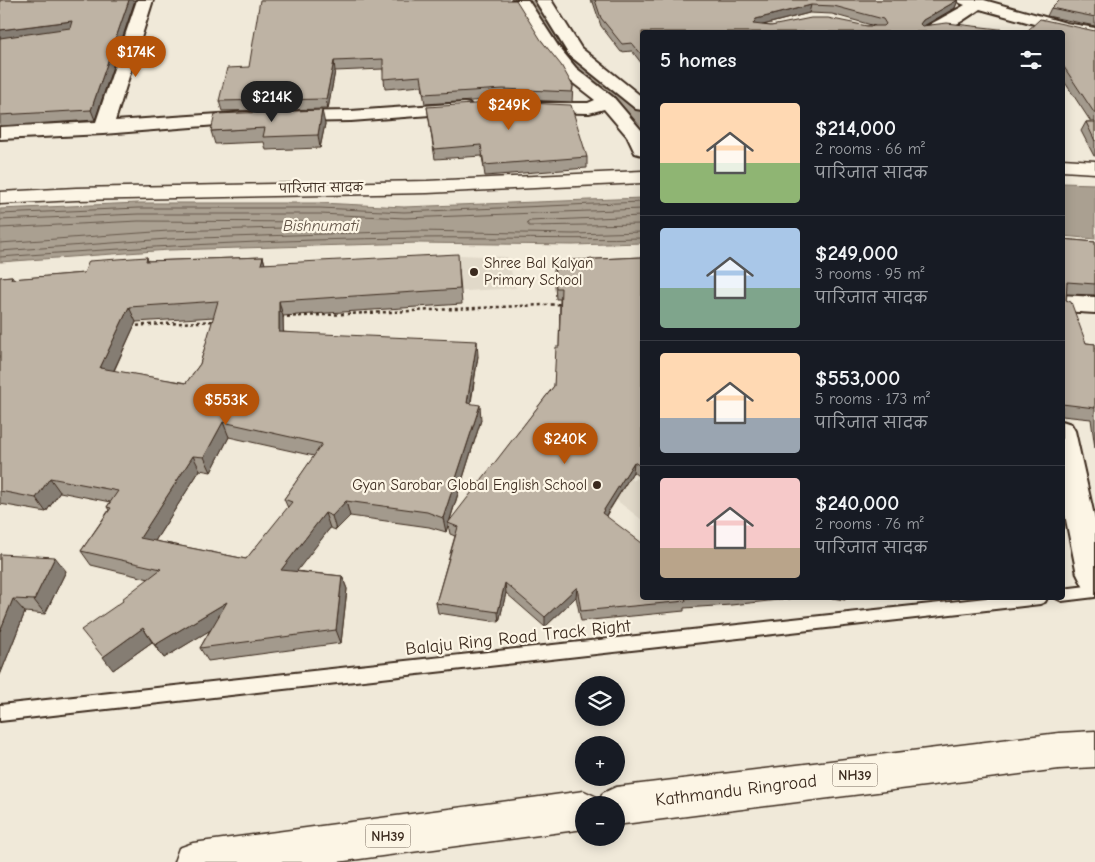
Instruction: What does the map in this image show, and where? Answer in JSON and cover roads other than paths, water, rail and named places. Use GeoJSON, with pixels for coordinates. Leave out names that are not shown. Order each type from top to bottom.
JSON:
{"type":"FeatureCollection","features":[{"type":"Feature","properties":{"kind":"main road"},"geometry":{"type":"LineString","coordinates":[[1065,165],[1095,167]]}},
{"type":"Feature","properties":{"kind":"main road","name":"पारिजात सादक"},"geometry":{"type":"LineString","coordinates":[[0,198],[76,194],[427,187],[640,177]]}},
{"type":"Feature","properties":{"kind":"main road","name":"Kathmandu Ringroad"},"geometry":{"type":"LineString","coordinates":[[625,805],[812,780],[1059,751],[1095,749]]}},
{"type":"Feature","properties":{"kind":"main road","name":"NH39"},"geometry":{"type":"LineString","coordinates":[[193,862],[575,811]]}},
{"type":"Feature","properties":{"kind":"street"},"geometry":{"type":"LineString","coordinates":[[103,128],[145,0]]}},
{"type":"Feature","properties":{"kind":"street"},"geometry":{"type":"LineString","coordinates":[[520,0],[551,49],[570,72],[608,102],[636,135],[640,144]]}},
{"type":"Feature","properties":{"kind":"street"},"geometry":{"type":"LineString","coordinates":[[543,0],[575,51],[640,103]]}},
{"type":"Feature","properties":{"kind":"street"},"geometry":{"type":"LineString","coordinates":[[932,30],[951,21],[972,2],[1021,7],[1065,28],[1095,33]]}},
{"type":"Feature","properties":{"kind":"street"},"geometry":{"type":"LineString","coordinates":[[524,107],[589,108],[608,102]]}},
{"type":"Feature","properties":{"kind":"street"},"geometry":{"type":"LineString","coordinates":[[0,133],[268,118],[351,116],[484,107]]}},
{"type":"Feature","properties":{"kind":"street"},"geometry":{"type":"LineString","coordinates":[[1065,303],[1095,305]]}},
{"type":"Feature","properties":{"kind":"street"},"geometry":{"type":"LineString","coordinates":[[1065,445],[1092,574],[1095,579]]}},
{"type":"Feature","properties":{"kind":"lane"},"geometry":{"type":"LineString","coordinates":[[1065,595],[1095,591]]}},
{"type":"Feature","properties":{"kind":"lane","name":"Balaju Ring Road Track Right"},"geometry":{"type":"LineString","coordinates":[[0,713],[1022,600]]}},
{"type":"Feature","properties":{"kind":"water"},"geometry":{"type":"Polygon","coordinates":[[[1065,183],[1095,184],[1095,239],[1065,236],[1065,183]]]}},
{"type":"Feature","properties":{"kind":"water","name":"Bishnumati"},"geometry":{"type":"Polygon","coordinates":[[[640,198],[640,243],[573,245],[419,243],[169,250],[0,262],[0,209],[138,203],[320,203],[404,207],[640,198]]]}},
{"type":"Feature","properties":{"kind":"waterway"},"geometry":{"type":"LineString","coordinates":[[531,0],[575,64],[613,93],[640,118]]}},
{"type":"Feature","properties":{"kind":"place","name":"Shree Bal Kalyan Primary School"},"geometry":{"type":"Point","coordinates":[474,272]}},
{"type":"Feature","properties":{"kind":"place","name":"Gyan Sarobar Global English School"},"geometry":{"type":"Point","coordinates":[597,485]}}]}
